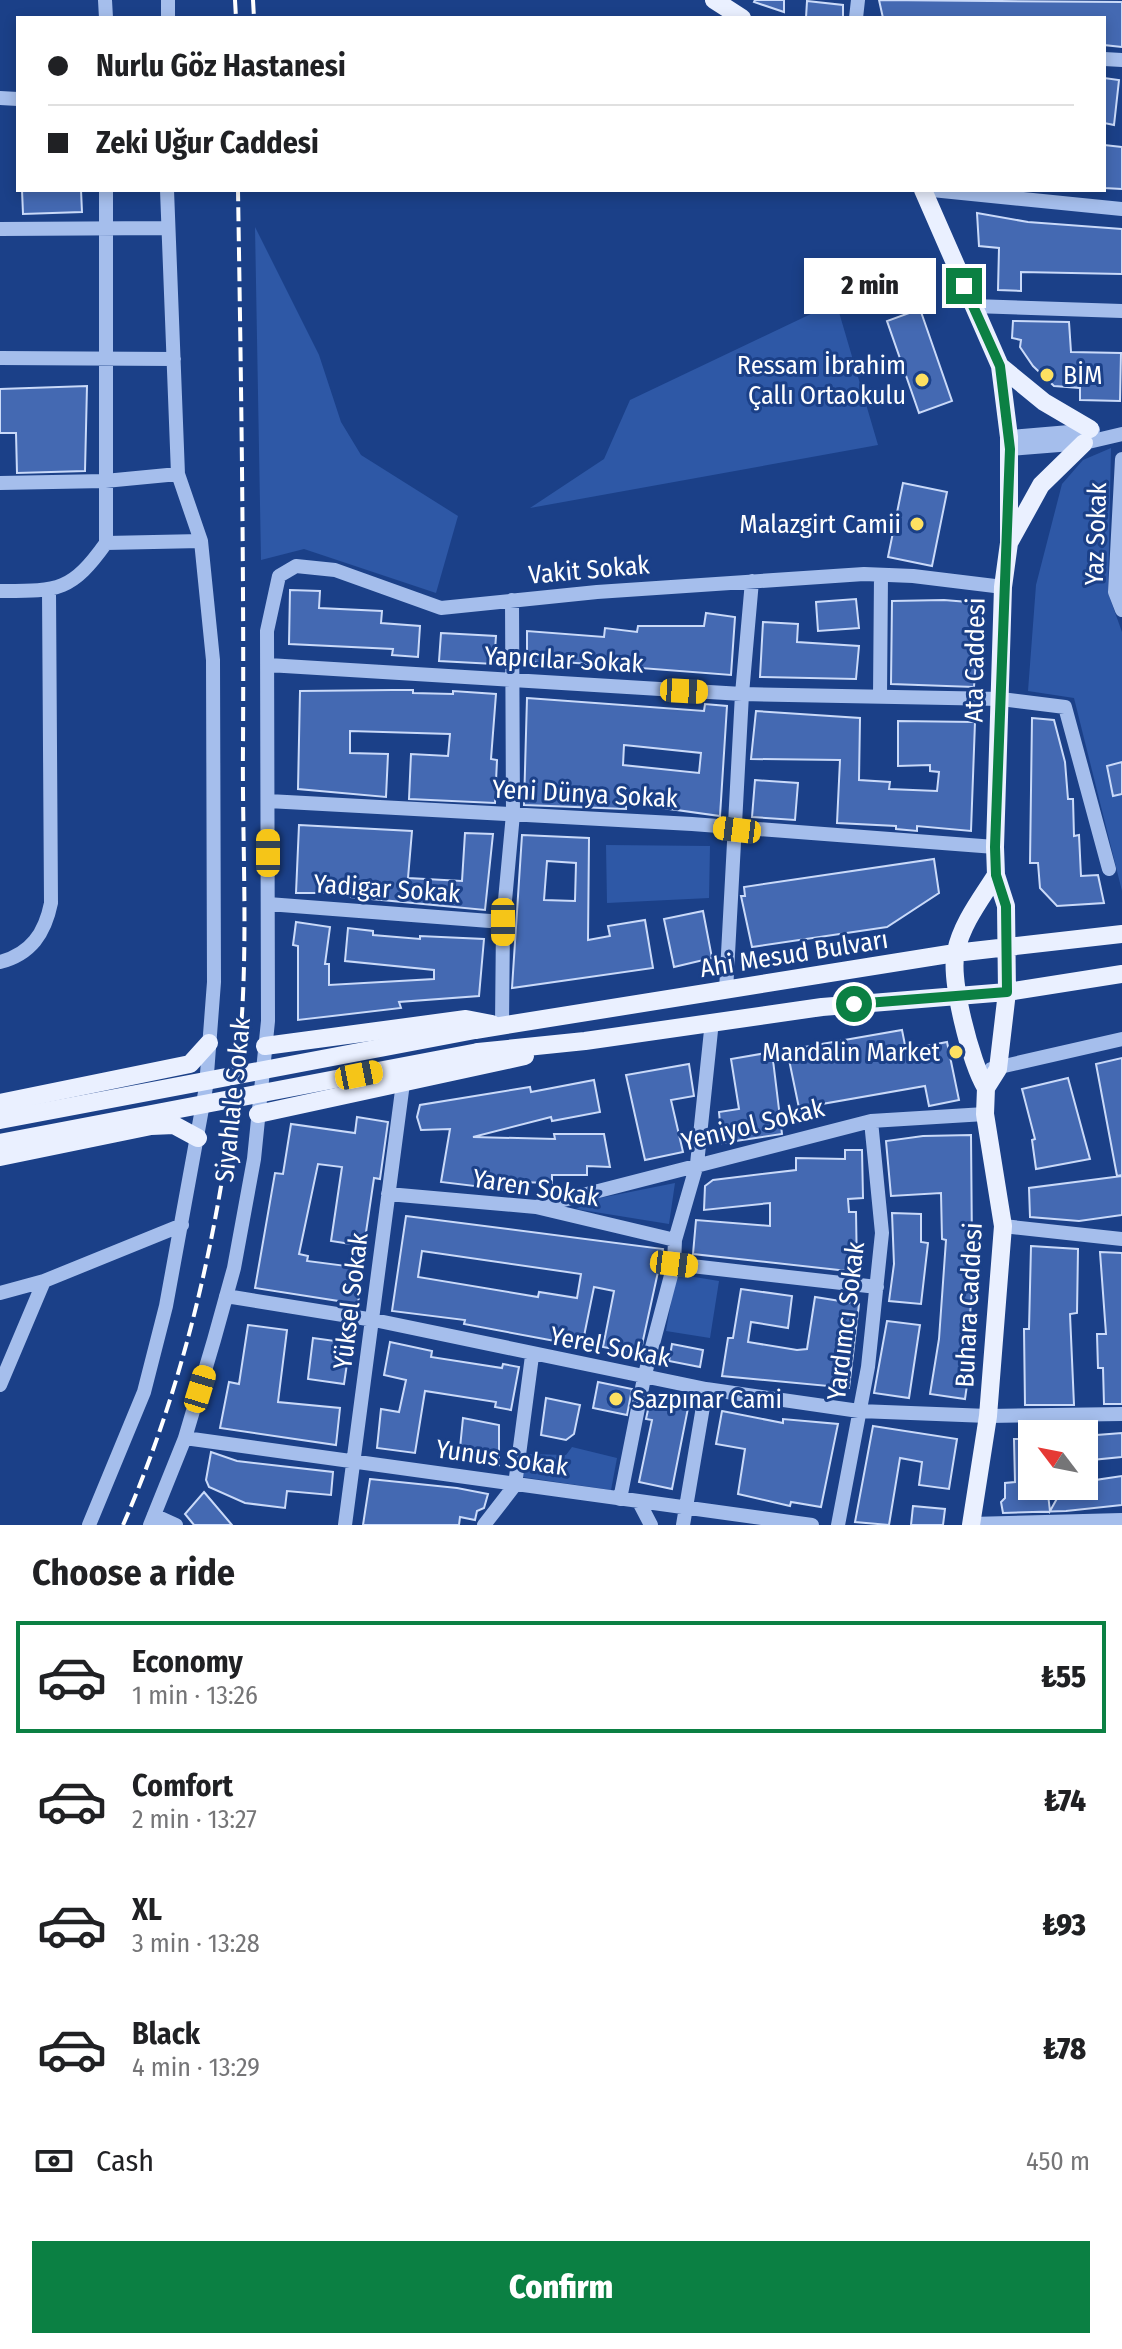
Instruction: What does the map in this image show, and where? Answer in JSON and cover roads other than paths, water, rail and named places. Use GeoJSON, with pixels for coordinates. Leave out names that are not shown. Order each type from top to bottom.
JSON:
{"type":"FeatureCollection","features":[{"type":"Feature","properties":{"kind":"main road"},"geometry":{"type":"LineString","coordinates":[[714,0],[739,11]]}},
{"type":"Feature","properties":{"kind":"main road"},"geometry":{"type":"LineString","coordinates":[[924,192],[997,360],[1044,402],[1101,435],[1041,485],[1009,543]]}},
{"type":"Feature","properties":{"kind":"main road","name":"Ata Caddesi"},"geometry":{"type":"LineString","coordinates":[[997,360],[1010,443],[1009,543],[1003,587],[995,847],[996,875],[1006,906],[1007,992],[998,1069]]}},
{"type":"Feature","properties":{"kind":"main road"},"geometry":{"type":"LineString","coordinates":[[996,875],[969,919],[955,953],[958,995],[974,1069],[986,1088],[998,1069]]}},
{"type":"Feature","properties":{"kind":"main road","name":"Ahi Mesud Bulvarı"},"geometry":{"type":"LineString","coordinates":[[0,1120],[502,1025],[955,953],[1122,934]]}},
{"type":"Feature","properties":{"kind":"main road","name":"Ahi Mesud Bulvarı"},"geometry":{"type":"LineString","coordinates":[[0,1143],[478,1052],[585,1041],[712,1021],[1007,992],[1122,974]]}},
{"type":"Feature","properties":{"kind":"main road"},"geometry":{"type":"LineString","coordinates":[[265,1046],[466,1019],[502,1025]]}},
{"type":"Feature","properties":{"kind":"main road"},"geometry":{"type":"LineString","coordinates":[[324,1037],[301,1052],[301,1072],[311,1090],[335,1096]]}},
{"type":"Feature","properties":{"kind":"main road"},"geometry":{"type":"LineString","coordinates":[[258,1114],[585,1041]]}},
{"type":"Feature","properties":{"kind":"main road"},"geometry":{"type":"LineString","coordinates":[[0,1103],[190,1064],[209,1043]]}},
{"type":"Feature","properties":{"kind":"main road"},"geometry":{"type":"LineString","coordinates":[[125,1078],[160,1084],[172,1095],[174,1117],[151,1126]]}},
{"type":"Feature","properties":{"kind":"main road","name":"Buhara Caddesi"},"geometry":{"type":"LineString","coordinates":[[971,1524],[988,1416],[1003,1226],[985,1114],[986,1088]]}},
{"type":"Feature","properties":{"kind":"main road"},"geometry":{"type":"LineString","coordinates":[[0,1157],[151,1126],[174,1125],[198,1138]]}},
{"type":"Feature","properties":{"kind":"street"},"geometry":{"type":"LineString","coordinates":[[0,591],[49,591],[81,575],[106,543],[106,192]]}},
{"type":"Feature","properties":{"kind":"street"},"geometry":{"type":"LineString","coordinates":[[89,1525],[144,1392],[182,1225],[198,1138],[214,982],[213,660],[201,541],[178,474],[167,192]]}},
{"type":"Feature","properties":{"kind":"street"},"geometry":{"type":"LineString","coordinates":[[952,192],[1122,209]]}},
{"type":"Feature","properties":{"kind":"street"},"geometry":{"type":"LineString","coordinates":[[0,229],[167,228]]}},
{"type":"Feature","properties":{"kind":"street"},"geometry":{"type":"LineString","coordinates":[[973,306],[1122,311]]}},
{"type":"Feature","properties":{"kind":"street"},"geometry":{"type":"LineString","coordinates":[[0,358],[174,359]]}},
{"type":"Feature","properties":{"kind":"street"},"geometry":{"type":"LineString","coordinates":[[1010,443],[1101,435]]}},
{"type":"Feature","properties":{"kind":"street","name":"Yaz Sokak"},"geometry":{"type":"LineString","coordinates":[[1122,459],[1115,592],[1122,610]]}},
{"type":"Feature","properties":{"kind":"street"},"geometry":{"type":"LineString","coordinates":[[0,483],[105,481],[178,474]]}},
{"type":"Feature","properties":{"kind":"street"},"geometry":{"type":"LineString","coordinates":[[106,543],[201,541]]}},
{"type":"Feature","properties":{"kind":"street","name":"Vakit Sokak"},"geometry":{"type":"LineString","coordinates":[[268,665],[267,631],[273,594],[279,576],[296,566],[335,570],[441,608],[752,581],[881,575],[1003,587]]}},
{"type":"Feature","properties":{"kind":"street"},"geometry":{"type":"LineString","coordinates":[[880,696],[881,575]]}},
{"type":"Feature","properties":{"kind":"street"},"geometry":{"type":"LineString","coordinates":[[726,991],[742,694],[752,581]]}},
{"type":"Feature","properties":{"kind":"street"},"geometry":{"type":"LineString","coordinates":[[0,962],[28,949],[40,937],[51,903],[49,591]]}},
{"type":"Feature","properties":{"kind":"street"},"geometry":{"type":"LineString","coordinates":[[502,1025],[503,922],[513,814],[512,600]]}},
{"type":"Feature","properties":{"kind":"street","name":"Yapıcılar Sokak"},"geometry":{"type":"LineString","coordinates":[[268,665],[742,694],[1001,699],[1065,707],[1109,869]]}},
{"type":"Feature","properties":{"kind":"street","name":"Siyahlale Sokak"},"geometry":{"type":"LineString","coordinates":[[152,1520],[185,1438],[226,1296],[254,1159],[265,1046],[268,665]]}},
{"type":"Feature","properties":{"kind":"street","name":"Yeni Dünya Sokak"},"geometry":{"type":"LineString","coordinates":[[268,801],[513,814],[995,847]]}},
{"type":"Feature","properties":{"kind":"street","name":"Yadigar Sokak"},"geometry":{"type":"LineString","coordinates":[[268,904],[503,922]]}},
{"type":"Feature","properties":{"kind":"street"},"geometry":{"type":"LineString","coordinates":[[620,1499],[644,1378],[674,1264],[675,1240],[697,1164],[712,1021]]}},
{"type":"Feature","properties":{"kind":"street"},"geometry":{"type":"LineString","coordinates":[[974,1069],[998,1069],[1122,1039]]}},
{"type":"Feature","properties":{"kind":"street","name":"Yüksel Sokak"},"geometry":{"type":"LineString","coordinates":[[345,1525],[403,1083]]}},
{"type":"Feature","properties":{"kind":"street","name":"Yeniyol Sokak"},"geometry":{"type":"LineString","coordinates":[[536,1207],[871,1121],[985,1114]]}},
{"type":"Feature","properties":{"kind":"street","name":"Yardımcı Sokak"},"geometry":{"type":"LineString","coordinates":[[838,1525],[859,1411],[882,1233],[871,1121]]}},
{"type":"Feature","properties":{"kind":"street","name":"Yaren Sokak"},"geometry":{"type":"LineString","coordinates":[[388,1194],[536,1207],[675,1240]]}},
{"type":"Feature","properties":{"kind":"street"},"geometry":{"type":"LineString","coordinates":[[0,1293],[44,1281],[182,1225]]}},
{"type":"Feature","properties":{"kind":"street"},"geometry":{"type":"LineString","coordinates":[[1003,1226],[1122,1239]]}},
{"type":"Feature","properties":{"kind":"street"},"geometry":{"type":"LineString","coordinates":[[674,1264],[877,1287]]}},
{"type":"Feature","properties":{"kind":"street"},"geometry":{"type":"LineString","coordinates":[[0,1385],[44,1281]]}},
{"type":"Feature","properties":{"kind":"street","name":"Yerel Sokak"},"geometry":{"type":"LineString","coordinates":[[226,1296],[374,1320],[644,1378],[859,1411],[988,1416],[1122,1414]]}},
{"type":"Feature","properties":{"kind":"street"},"geometry":{"type":"LineString","coordinates":[[484,1525],[515,1485],[532,1356]]}},
{"type":"Feature","properties":{"kind":"street"},"geometry":{"type":"LineString","coordinates":[[683,1525],[706,1389]]}},
{"type":"Feature","properties":{"kind":"street","name":"Yunus Sokak"},"geometry":{"type":"LineString","coordinates":[[185,1438],[812,1525]]}},
{"type":"Feature","properties":{"kind":"street"},"geometry":{"type":"LineString","coordinates":[[639,1502],[651,1525]]}},
{"type":"Feature","properties":{"kind":"street"},"geometry":{"type":"LineString","coordinates":[[152,1520],[176,1525]]}},
{"type":"Feature","properties":{"kind":"street"},"geometry":{"type":"LineString","coordinates":[[971,1524],[1122,1520]]}},
{"type":"Feature","properties":{"kind":"railway"},"geometry":{"type":"LineString","coordinates":[[235,0],[236,16]]}},
{"type":"Feature","properties":{"kind":"railway"},"geometry":{"type":"LineString","coordinates":[[253,0],[254,16]]}},
{"type":"Feature","properties":{"kind":"railway"},"geometry":{"type":"LineString","coordinates":[[123,1525],[166,1411],[199,1293],[223,1173],[239,1052],[244,976],[244,900],[238,192]]}},
{"type":"Feature","properties":{"kind":"place","name":"BİM"},"geometry":{"type":"Point","coordinates":[1047,375]}},
{"type":"Feature","properties":{"kind":"place","name":"Ressam İbrahim Çallı Ortaokulu"},"geometry":{"type":"Point","coordinates":[922,380]}},
{"type":"Feature","properties":{"kind":"place","name":"Malazgirt Camii"},"geometry":{"type":"Point","coordinates":[917,524]}},
{"type":"Feature","properties":{"kind":"place","name":"Mandalin Market"},"geometry":{"type":"Point","coordinates":[956,1052]}},
{"type":"Feature","properties":{"kind":"place","name":"Sazpınar Cami"},"geometry":{"type":"Point","coordinates":[616,1399]}}]}
